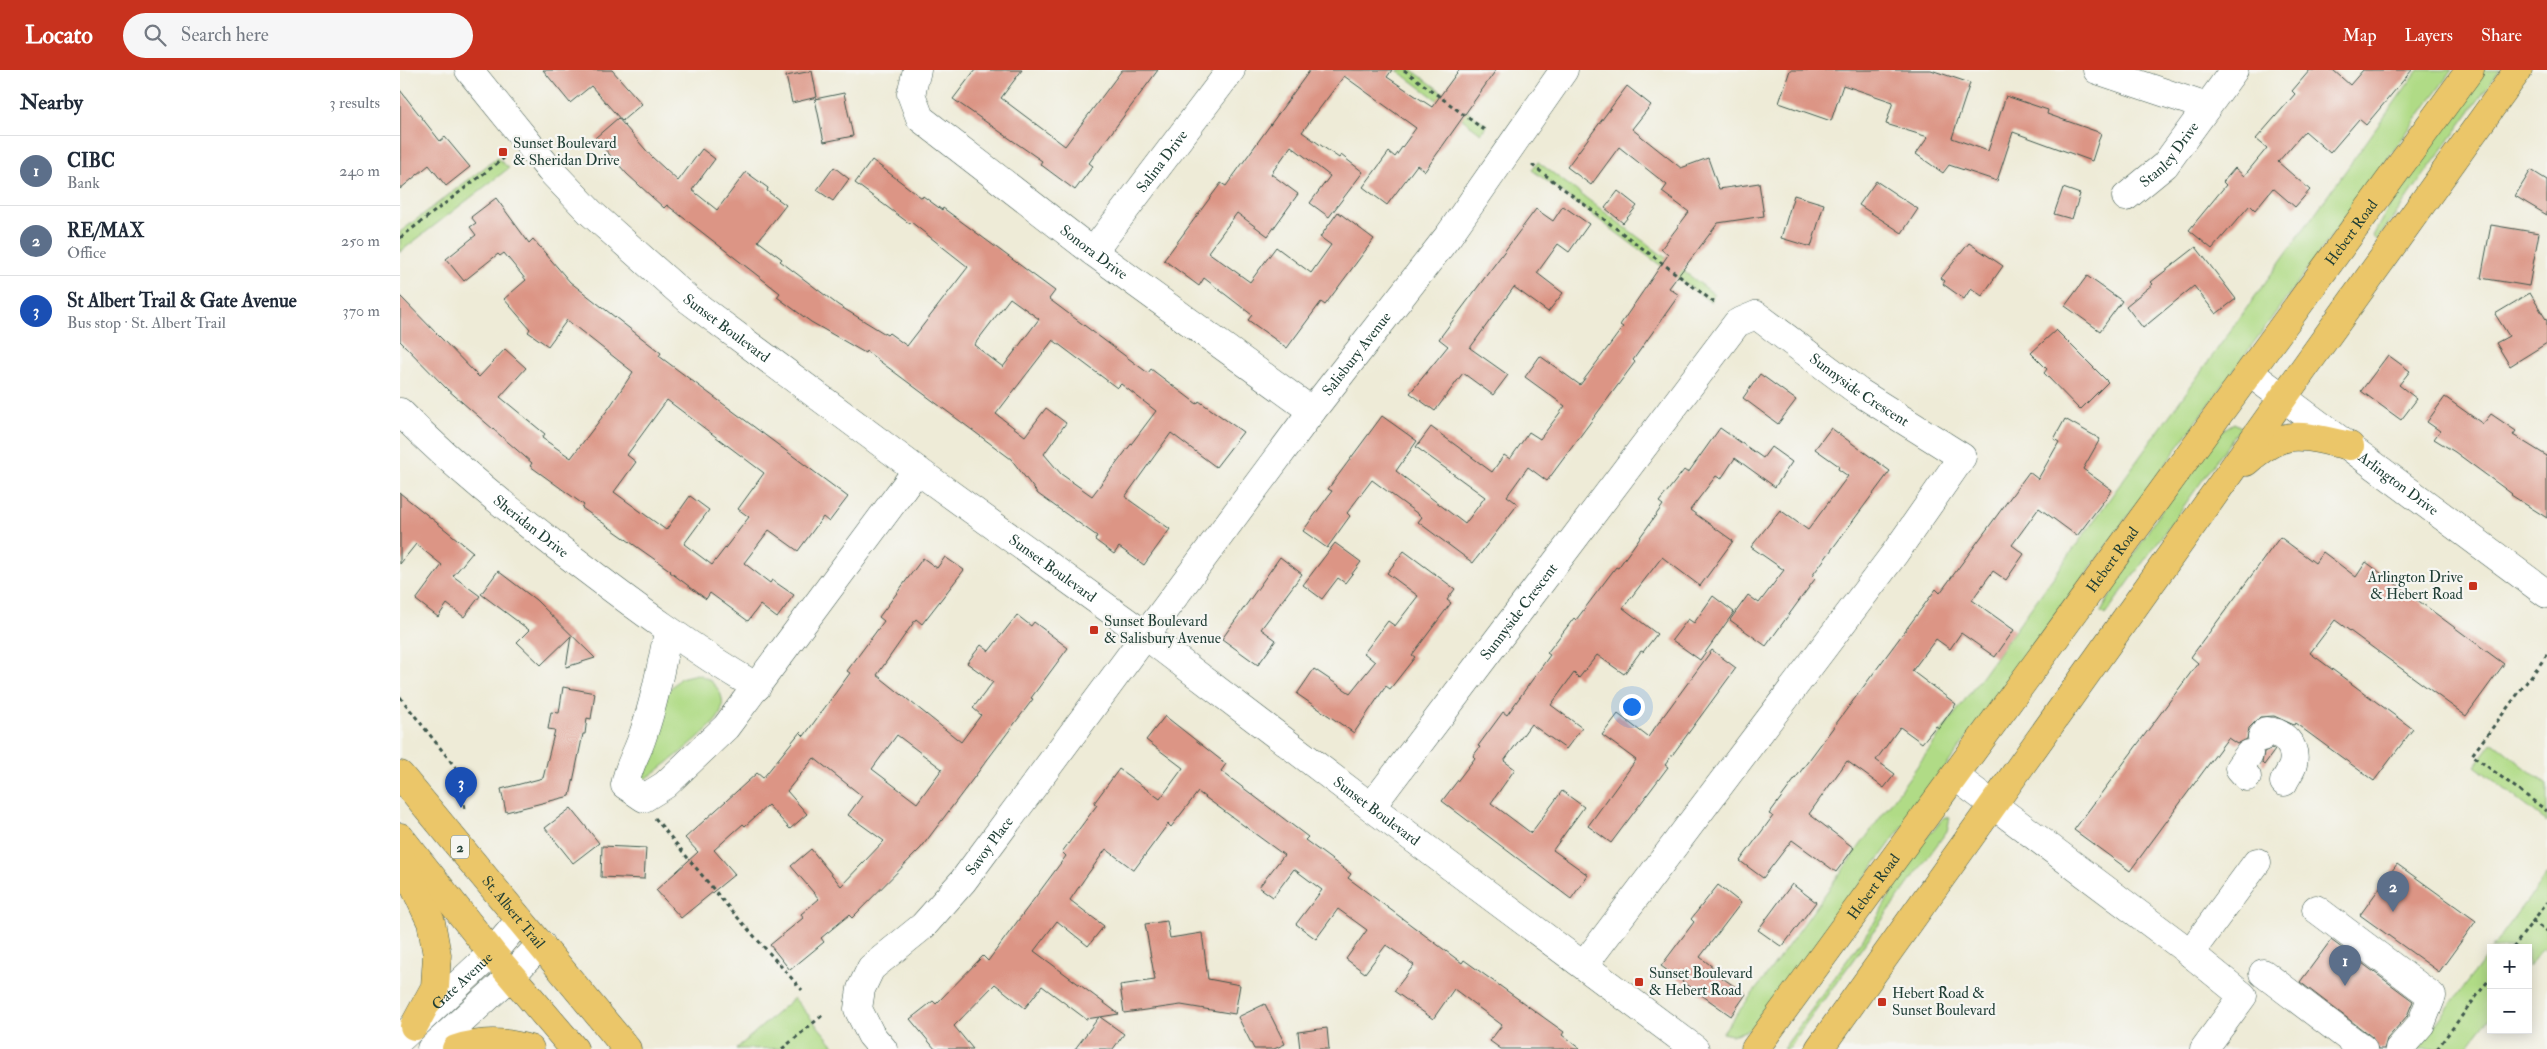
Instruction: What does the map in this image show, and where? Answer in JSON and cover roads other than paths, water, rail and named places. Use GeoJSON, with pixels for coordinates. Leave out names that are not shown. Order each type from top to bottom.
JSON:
{"type":"FeatureCollection","features":[{"type":"Feature","properties":{"kind":"main road","name":"Hebert Road"},"geometry":{"type":"LineString","coordinates":[[1755,1049],[1956,777],[2470,70]]}},
{"type":"Feature","properties":{"kind":"main road"},"geometry":{"type":"LineString","coordinates":[[1818,1049],[1994,806],[2283,397],[2518,70]]}},
{"type":"Feature","properties":{"kind":"main road"},"geometry":{"type":"LineString","coordinates":[[2222,483],[2262,448],[2273,441],[2286,437],[2299,436],[2350,446]]}},
{"type":"Feature","properties":{"kind":"main road","name":"St. Albert Trail"},"geometry":{"type":"LineString","coordinates":[[400,774],[627,1049]]}},
{"type":"Feature","properties":{"kind":"main road"},"geometry":{"type":"LineString","coordinates":[[400,837],[492,953],[512,974],[574,1049]]}},
{"type":"Feature","properties":{"kind":"main road"},"geometry":{"type":"LineString","coordinates":[[400,856],[431,922],[437,955],[435,987],[407,1033]]}},
{"type":"Feature","properties":{"kind":"main road"},"geometry":{"type":"LineString","coordinates":[[456,1049],[480,1043],[499,1043],[530,1049]]}},
{"type":"Feature","properties":{"kind":"street","name":"Sunset Boulevard"},"geometry":{"type":"LineString","coordinates":[[469,70],[550,170],[590,212],[689,300],[917,470],[1145,635],[1370,807],[1696,1049]]}},
{"type":"Feature","properties":{"kind":"street","name":"Sonora Drive"},"geometry":{"type":"LineString","coordinates":[[917,70],[911,94],[920,118],[1094,252],[1312,411]]}},
{"type":"Feature","properties":{"kind":"street","name":"Salina Drive"},"geometry":{"type":"LineString","coordinates":[[1094,252],[1231,70]]}},
{"type":"Feature","properties":{"kind":"street","name":"Salisbury Avenue"},"geometry":{"type":"LineString","coordinates":[[1145,635],[1312,411],[1449,235],[1564,70]]}},
{"type":"Feature","properties":{"kind":"street","name":"Stanley Drive"},"geometry":{"type":"LineString","coordinates":[[2097,70],[2207,107]]}},
{"type":"Feature","properties":{"kind":"street","name":"Stanley Drive"},"geometry":{"type":"LineString","coordinates":[[2126,197],[2165,165],[2234,70]]}},
{"type":"Feature","properties":{"kind":"street","name":"Sunnyside Crescent"},"geometry":{"type":"LineString","coordinates":[[1370,807],[1737,323],[1756,315],[1860,392],[1962,457],[1895,553],[1584,965]]}},
{"type":"Feature","properties":{"kind":"street","name":"Arlington Drive"},"geometry":{"type":"LineString","coordinates":[[2250,373],[2547,594]]}},
{"type":"Feature","properties":{"kind":"street","name":"Sheridan Drive"},"geometry":{"type":"LineString","coordinates":[[400,412],[441,454],[519,518],[668,632],[757,687]]}},
{"type":"Feature","properties":{"kind":"street"},"geometry":{"type":"LineString","coordinates":[[668,632],[658,686],[642,739],[628,766],[625,785],[644,798],[665,785],[726,727],[917,470]]}},
{"type":"Feature","properties":{"kind":"street","name":"Savoy Place"},"geometry":{"type":"LineString","coordinates":[[883,1049],[872,1036],[858,1009],[861,989],[871,968],[923,926],[962,881],[1145,635]]}},
{"type":"Feature","properties":{"kind":"street"},"geometry":{"type":"LineString","coordinates":[[2253,756],[2266,731],[2275,731],[2284,736],[2291,745],[2294,764],[2284,782]]}},
{"type":"Feature","properties":{"kind":"street"},"geometry":{"type":"LineString","coordinates":[[1956,777],[2190,953],[2243,996],[2204,1049]]}},
{"type":"Feature","properties":{"kind":"street"},"geometry":{"type":"LineString","coordinates":[[2190,953],[2257,862]]}},
{"type":"Feature","properties":{"kind":"street"},"geometry":{"type":"LineString","coordinates":[[2316,909],[2432,996],[2421,1024],[2399,1049]]}},
{"type":"Feature","properties":{"kind":"street","name":"Gate Avenue"},"geometry":{"type":"LineString","coordinates":[[407,1033],[492,953],[520,920]]}},
{"type":"Feature","properties":{"kind":"street","name":"Gate Avenue"},"geometry":{"type":"LineString","coordinates":[[431,1049],[512,974],[541,944]]}},
{"type":"Feature","properties":{"kind":"street"},"geometry":{"type":"LineString","coordinates":[[2263,973],[2363,1049]]}},
{"type":"Feature","properties":{"kind":"place","name":"Sunset Boulevard & Sheridan Drive"},"geometry":{"type":"Point","coordinates":[503,152]}},
{"type":"Feature","properties":{"kind":"place","name":"Arlington Drive & Hebert Road"},"geometry":{"type":"Point","coordinates":[2473,586]}},
{"type":"Feature","properties":{"kind":"place","name":"Sunset Boulevard & Salisbury Avenue"},"geometry":{"type":"Point","coordinates":[1094,630]}},
{"type":"Feature","properties":{"kind":"place","name":"St Albert Trail & Gate Avenue"},"geometry":{"type":"Point","coordinates":[461,808]}},
{"type":"Feature","properties":{"kind":"place","name":"RE/MAX"},"geometry":{"type":"Point","coordinates":[2393,912]}},
{"type":"Feature","properties":{"kind":"place","name":"Sunset Boulevard & Hebert Road"},"geometry":{"type":"Point","coordinates":[1639,982]}},
{"type":"Feature","properties":{"kind":"place","name":"CIBC"},"geometry":{"type":"Point","coordinates":[2345,986]}},
{"type":"Feature","properties":{"kind":"place","name":"Hebert Road & Sunset Boulevard"},"geometry":{"type":"Point","coordinates":[1882,1002]}}]}
